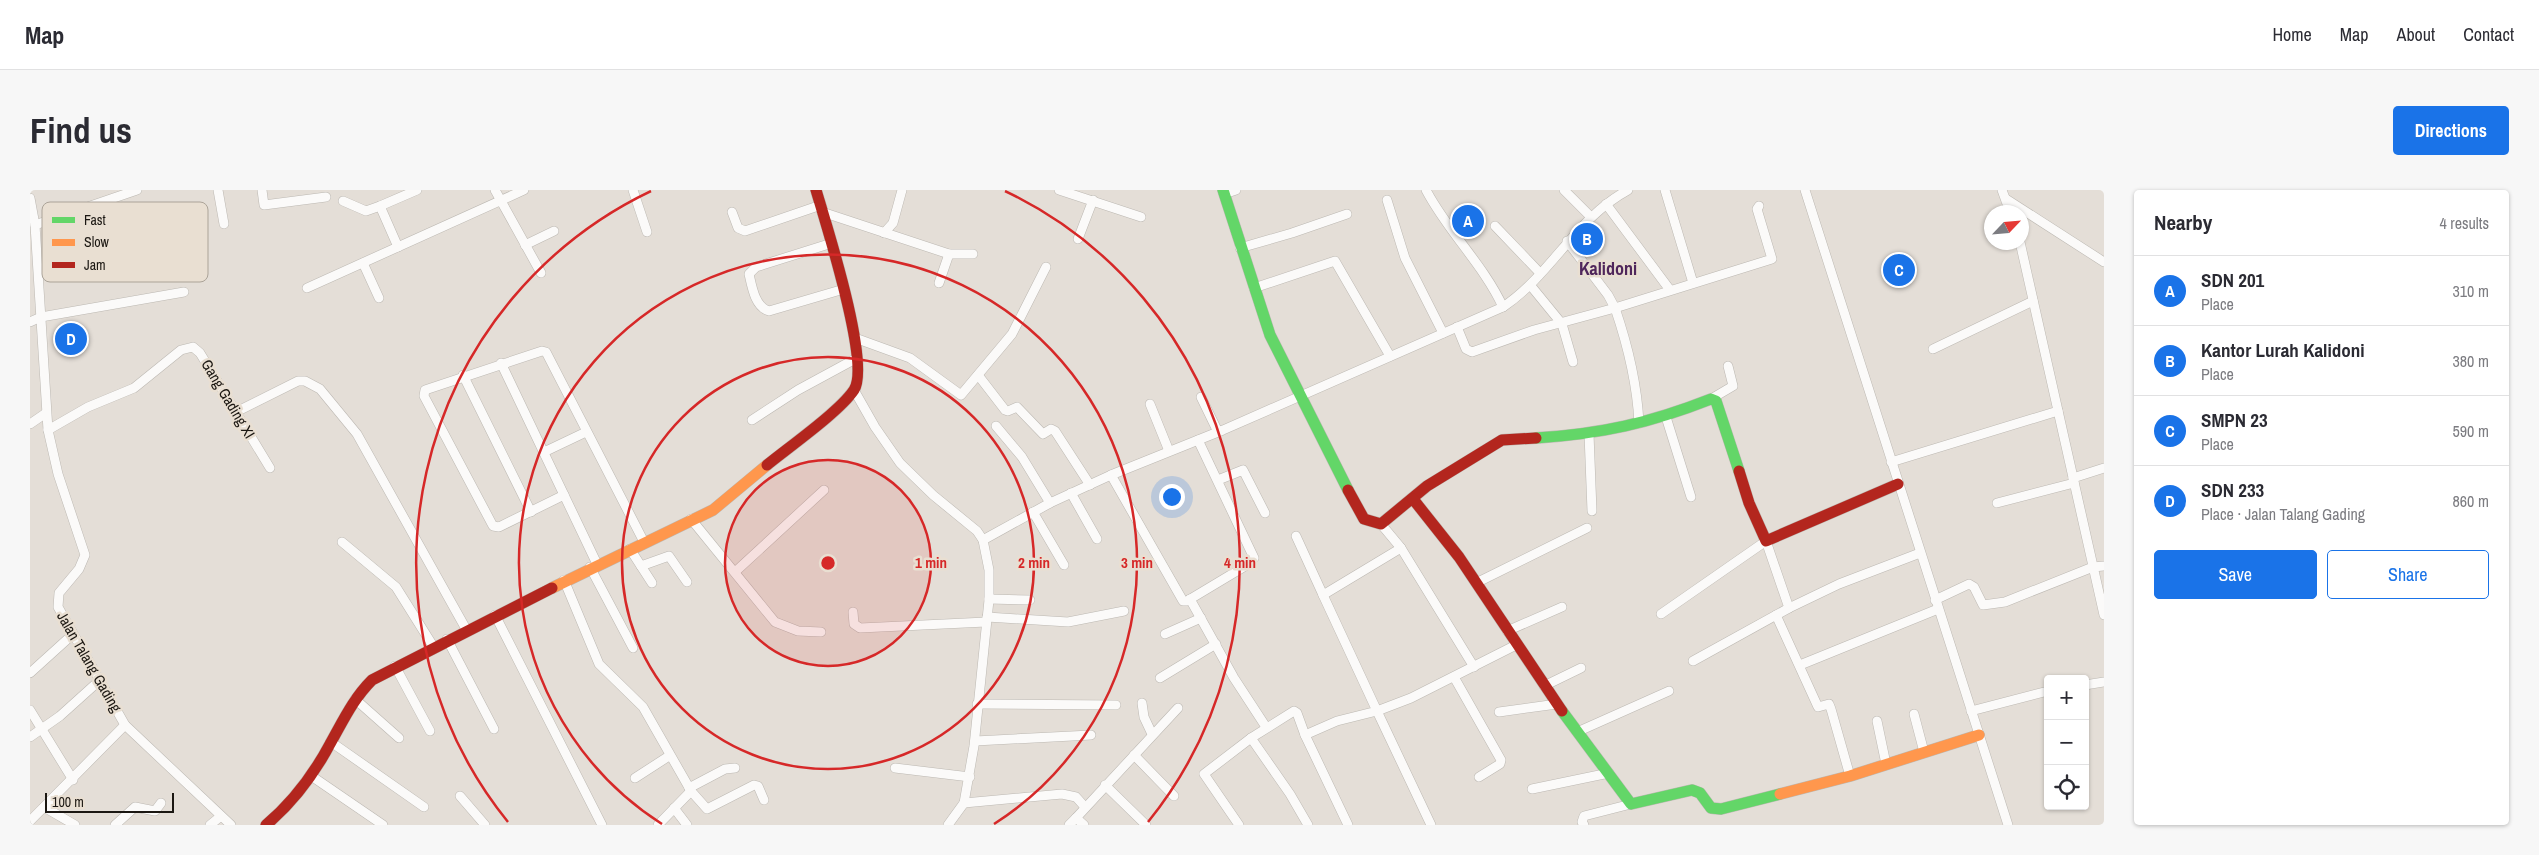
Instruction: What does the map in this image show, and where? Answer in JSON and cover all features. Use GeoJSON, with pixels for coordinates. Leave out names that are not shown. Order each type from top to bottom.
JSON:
{"type":"FeatureCollection","features":[{"type":"Feature","properties":{"kind":"street"},"geometry":{"type":"LineString","coordinates":[[102,202],[137,190]]}},
{"type":"Feature","properties":{"kind":"street"},"geometry":{"type":"LineString","coordinates":[[218,190],[224,224]]}},
{"type":"Feature","properties":{"kind":"street"},"geometry":{"type":"LineString","coordinates":[[262,190],[264,205],[326,197]]}},
{"type":"Feature","properties":{"kind":"street"},"geometry":{"type":"LineString","coordinates":[[343,201],[366,211],[417,190]]}},
{"type":"Feature","properties":{"kind":"street"},"geometry":{"type":"LineString","coordinates":[[495,190],[541,273]]}},
{"type":"Feature","properties":{"kind":"street"},"geometry":{"type":"LineString","coordinates":[[307,288],[524,190]]}},
{"type":"Feature","properties":{"kind":"street"},"geometry":{"type":"LineString","coordinates":[[633,190],[647,232]]}},
{"type":"Feature","properties":{"kind":"street"},"geometry":{"type":"LineString","coordinates":[[266,825],[275,818],[310,774],[331,742],[340,721],[372,680],[446,639],[722,504],[836,409],[854,390],[857,381],[855,338],[832,243],[816,190]]}},
{"type":"Feature","properties":{"kind":"street"},"geometry":{"type":"LineString","coordinates":[[884,232],[893,223],[902,190]]}},
{"type":"Feature","properties":{"kind":"street"},"geometry":{"type":"LineString","coordinates":[[1059,190],[1141,217]]}},
{"type":"Feature","properties":{"kind":"street"},"geometry":{"type":"LineString","coordinates":[[1236,190],[1223,192],[1240,248],[1270,334],[1300,396],[1364,519],[1381,524],[1401,548],[1474,667]]}},
{"type":"Feature","properties":{"kind":"street"},"geometry":{"type":"LineString","coordinates":[[1426,190],[1497,293],[1503,307]]}},
{"type":"Feature","properties":{"kind":"street"},"geometry":{"type":"LineString","coordinates":[[1564,190],[1591,217]]}},
{"type":"Feature","properties":{"kind":"street"},"geometry":{"type":"LineString","coordinates":[[982,540],[1033,512],[1111,475],[1218,432],[1503,307],[1531,286],[1567,241],[1591,217],[1606,204],[1628,190]]}},
{"type":"Feature","properties":{"kind":"street"},"geometry":{"type":"LineString","coordinates":[[1665,190],[1694,282]]}},
{"type":"Feature","properties":{"kind":"street"},"geometry":{"type":"LineString","coordinates":[[1805,190],[1891,462],[1892,486],[1915,555],[1935,600],[1936,610],[1971,711],[1974,737],[2008,825]]}},
{"type":"Feature","properties":{"kind":"street"},"geometry":{"type":"LineString","coordinates":[[2002,190],[2008,205]]}},
{"type":"Feature","properties":{"kind":"street","name":"Jalan Talang Gading"},"geometry":{"type":"LineString","coordinates":[[30,198],[35,225],[48,430],[58,474],[84,550],[83,564],[57,598],[58,607],[72,635],[125,725],[231,825]]}},
{"type":"Feature","properties":{"kind":"street"},"geometry":{"type":"LineString","coordinates":[[1078,239],[1093,200]]}},
{"type":"Feature","properties":{"kind":"street"},"geometry":{"type":"LineString","coordinates":[[1387,200],[1405,258],[1443,333]]}},
{"type":"Feature","properties":{"kind":"street"},"geometry":{"type":"LineString","coordinates":[[2006,200],[2104,262]]}},
{"type":"Feature","properties":{"kind":"street"},"geometry":{"type":"LineString","coordinates":[[1606,204],[1670,290]]}},
{"type":"Feature","properties":{"kind":"street"},"geometry":{"type":"LineString","coordinates":[[380,206],[398,248]]}},
{"type":"Feature","properties":{"kind":"street"},"geometry":{"type":"LineString","coordinates":[[1457,327],[1466,348],[1472,352],[1534,330],[1562,324],[1772,259],[1757,209],[1759,206]]}},
{"type":"Feature","properties":{"kind":"street"},"geometry":{"type":"LineString","coordinates":[[732,212],[738,228],[745,231],[822,208],[949,254],[973,254]]}},
{"type":"Feature","properties":{"kind":"street"},"geometry":{"type":"LineString","coordinates":[[1240,248],[1347,214]]}},
{"type":"Feature","properties":{"kind":"street"},"geometry":{"type":"LineString","coordinates":[[35,225],[42,223]]}},
{"type":"Feature","properties":{"kind":"street"},"geometry":{"type":"LineString","coordinates":[[1495,226],[1540,273]]}},
{"type":"Feature","properties":{"kind":"street"},"geometry":{"type":"LineString","coordinates":[[525,245],[554,231]]}},
{"type":"Feature","properties":{"kind":"street"},"geometry":{"type":"LineString","coordinates":[[1567,241],[1608,295],[1615,308],[1628,348],[1634,376],[1640,423]]}},
{"type":"Feature","properties":{"kind":"street"},"geometry":{"type":"LineString","coordinates":[[832,243],[756,268],[748,274],[753,291],[761,307],[769,311],[844,289]]}},
{"type":"Feature","properties":{"kind":"street"},"geometry":{"type":"LineString","coordinates":[[2021,250],[2030,302],[2055,412],[2074,480],[2090,568],[2104,612]]}},
{"type":"Feature","properties":{"kind":"street"},"geometry":{"type":"LineString","coordinates":[[939,283],[949,254]]}},
{"type":"Feature","properties":{"kind":"street"},"geometry":{"type":"LineString","coordinates":[[1254,288],[1335,261],[1390,356]]}},
{"type":"Feature","properties":{"kind":"street"},"geometry":{"type":"LineString","coordinates":[[363,263],[379,298]]}},
{"type":"Feature","properties":{"kind":"street"},"geometry":{"type":"LineString","coordinates":[[855,338],[910,358],[958,395],[963,394],[1012,334],[1046,267]]}},
{"type":"Feature","properties":{"kind":"street"},"geometry":{"type":"LineString","coordinates":[[1531,286],[1562,324],[1573,362]]}},
{"type":"Feature","properties":{"kind":"street"},"geometry":{"type":"LineString","coordinates":[[30,322],[41,317],[184,292]]}},
{"type":"Feature","properties":{"kind":"street"},"geometry":{"type":"LineString","coordinates":[[1933,349],[2030,302]]}},
{"type":"Feature","properties":{"kind":"street","name":"Gang Gading XI"},"geometry":{"type":"LineString","coordinates":[[48,430],[88,407],[134,388],[181,350],[190,347],[200,353],[270,468]]}},
{"type":"Feature","properties":{"kind":"street"},"geometry":{"type":"LineString","coordinates":[[564,495],[499,527],[493,526],[424,396],[427,388],[502,362],[542,351],[546,352],[644,542]]}},
{"type":"Feature","properties":{"kind":"street"},"geometry":{"type":"LineString","coordinates":[[752,420],[798,390],[857,358]]}},
{"type":"Feature","properties":{"kind":"street"},"geometry":{"type":"LineString","coordinates":[[502,362],[633,648]]}},
{"type":"Feature","properties":{"kind":"street"},"geometry":{"type":"LineString","coordinates":[[1381,524],[1443,475],[1502,440],[1588,434],[1666,417],[1711,399],[1733,386],[1728,366]]}},
{"type":"Feature","properties":{"kind":"street"},"geometry":{"type":"LineString","coordinates":[[463,375],[531,512]]}},
{"type":"Feature","properties":{"kind":"street"},"geometry":{"type":"LineString","coordinates":[[978,375],[1005,410],[1008,411],[1017,407],[1043,434],[1051,429],[1055,431],[1090,485]]}},
{"type":"Feature","properties":{"kind":"street"},"geometry":{"type":"LineString","coordinates":[[236,412],[298,381],[305,381],[320,389],[357,434],[466,629]]}},
{"type":"Feature","properties":{"kind":"street"},"geometry":{"type":"LineString","coordinates":[[854,390],[874,427],[900,463],[933,496],[973,528],[982,540],[989,570],[989,599],[970,777],[964,803],[948,825]]}},
{"type":"Feature","properties":{"kind":"street"},"geometry":{"type":"LineString","coordinates":[[1201,398],[1218,432]]}},
{"type":"Feature","properties":{"kind":"street"},"geometry":{"type":"LineString","coordinates":[[1711,399],[1716,401],[1749,503],[1766,541],[1789,608]]}},
{"type":"Feature","properties":{"kind":"street"},"geometry":{"type":"LineString","coordinates":[[1150,404],[1169,451]]}},
{"type":"Feature","properties":{"kind":"street"},"geometry":{"type":"LineString","coordinates":[[1891,462],[2055,412]]}},
{"type":"Feature","properties":{"kind":"street"},"geometry":{"type":"LineString","coordinates":[[30,424],[46,413]]}},
{"type":"Feature","properties":{"kind":"street"},"geometry":{"type":"LineString","coordinates":[[1666,417],[1691,497]]}},
{"type":"Feature","properties":{"kind":"street"},"geometry":{"type":"LineString","coordinates":[[996,426],[1022,457],[1050,504]]}},
{"type":"Feature","properties":{"kind":"street"},"geometry":{"type":"LineString","coordinates":[[544,452],[586,432]]}},
{"type":"Feature","properties":{"kind":"street"},"geometry":{"type":"LineString","coordinates":[[1588,434],[1592,510]]}},
{"type":"Feature","properties":{"kind":"street"},"geometry":{"type":"LineString","coordinates":[[1111,475],[1182,601],[1190,599],[1247,565],[1254,558],[1198,440]]}},
{"type":"Feature","properties":{"kind":"street"},"geometry":{"type":"LineString","coordinates":[[1997,503],[2074,480],[2104,468]]}},
{"type":"Feature","properties":{"kind":"street"},"geometry":{"type":"LineString","coordinates":[[1218,480],[1243,470],[1266,513]]}},
{"type":"Feature","properties":{"kind":"street"},"geometry":{"type":"LineString","coordinates":[[1661,614],[1766,541],[1892,486]]}},
{"type":"Feature","properties":{"kind":"street"},"geometry":{"type":"LineString","coordinates":[[735,572],[824,490]]}},
{"type":"Feature","properties":{"kind":"street"},"geometry":{"type":"LineString","coordinates":[[1071,493],[1096,539]]}},
{"type":"Feature","properties":{"kind":"street"},"geometry":{"type":"LineString","coordinates":[[1413,499],[1459,557],[1544,686],[1631,804]]}},
{"type":"Feature","properties":{"kind":"street"},"geometry":{"type":"LineString","coordinates":[[1033,512],[1064,565]]}},
{"type":"Feature","properties":{"kind":"street"},"geometry":{"type":"LineString","coordinates":[[691,520],[775,622],[798,631],[821,632]]}},
{"type":"Feature","properties":{"kind":"street"},"geometry":{"type":"LineString","coordinates":[[1476,583],[1587,528]]}},
{"type":"Feature","properties":{"kind":"street"},"geometry":{"type":"LineString","coordinates":[[1296,536],[1431,825]]}},
{"type":"Feature","properties":{"kind":"street"},"geometry":{"type":"LineString","coordinates":[[342,542],[396,587],[433,646]]}},
{"type":"Feature","properties":{"kind":"street"},"geometry":{"type":"LineString","coordinates":[[1322,595],[1401,548]]}},
{"type":"Feature","properties":{"kind":"street"},"geometry":{"type":"LineString","coordinates":[[630,549],[652,583]]}},
{"type":"Feature","properties":{"kind":"street"},"geometry":{"type":"LineString","coordinates":[[1693,661],[1789,608],[1839,584],[1915,555]]}},
{"type":"Feature","properties":{"kind":"street"},"geometry":{"type":"LineString","coordinates":[[641,566],[669,556],[688,582]]}},
{"type":"Feature","properties":{"kind":"street"},"geometry":{"type":"LineString","coordinates":[[1935,600],[1969,584],[1974,587],[1983,605],[2005,602],[2090,568],[2104,566]]}},
{"type":"Feature","properties":{"kind":"street"},"geometry":{"type":"LineString","coordinates":[[564,580],[599,664],[609,675],[618,680],[643,707],[669,756],[690,790],[708,809],[754,785],[758,786],[764,800]]}},
{"type":"Feature","properties":{"kind":"street"},"geometry":{"type":"LineString","coordinates":[[989,599],[1030,600]]}},
{"type":"Feature","properties":{"kind":"street"},"geometry":{"type":"LineString","coordinates":[[1190,599],[1234,678],[1266,727]]}},
{"type":"Feature","properties":{"kind":"street"},"geometry":{"type":"LineString","coordinates":[[1507,631],[1562,608]]}},
{"type":"Feature","properties":{"kind":"street"},"geometry":{"type":"LineString","coordinates":[[1800,665],[1936,610]]}},
{"type":"Feature","properties":{"kind":"street"},"geometry":{"type":"LineString","coordinates":[[852,612],[854,624],[860,628],[987,619],[1068,622],[1124,611]]}},
{"type":"Feature","properties":{"kind":"street"},"geometry":{"type":"LineString","coordinates":[[494,615],[602,825]]}},
{"type":"Feature","properties":{"kind":"street"},"geometry":{"type":"LineString","coordinates":[[1776,615],[1818,707],[1829,704],[1850,776]]}},
{"type":"Feature","properties":{"kind":"street"},"geometry":{"type":"LineString","coordinates":[[1165,634],[1202,618]]}},
{"type":"Feature","properties":{"kind":"street"},"geometry":{"type":"LineString","coordinates":[[30,673],[72,635]]}},
{"type":"Feature","properties":{"kind":"street"},"geometry":{"type":"LineString","coordinates":[[446,639],[494,729]]}},
{"type":"Feature","properties":{"kind":"street"},"geometry":{"type":"LineString","coordinates":[[1160,678],[1216,644]]}},
{"type":"Feature","properties":{"kind":"street"},"geometry":{"type":"LineString","coordinates":[[1305,736],[1337,722],[1377,711],[1411,698],[1516,645]]}},
{"type":"Feature","properties":{"kind":"street"},"geometry":{"type":"LineString","coordinates":[[395,666],[430,731]]}},
{"type":"Feature","properties":{"kind":"street"},"geometry":{"type":"LineString","coordinates":[[1544,686],[1581,668]]}},
{"type":"Feature","properties":{"kind":"street"},"geometry":{"type":"LineString","coordinates":[[1454,677],[1501,760],[1500,764],[1479,778]]}},
{"type":"Feature","properties":{"kind":"street"},"geometry":{"type":"LineString","coordinates":[[30,737],[60,716],[100,680]]}},
{"type":"Feature","properties":{"kind":"street"},"geometry":{"type":"LineString","coordinates":[[2089,684],[2104,682]]}},
{"type":"Feature","properties":{"kind":"street"},"geometry":{"type":"LineString","coordinates":[[1577,732],[1669,690]]}},
{"type":"Feature","properties":{"kind":"street"},"geometry":{"type":"LineString","coordinates":[[1971,711],[2044,692]]}},
{"type":"Feature","properties":{"kind":"street"},"geometry":{"type":"LineString","coordinates":[[355,700],[399,738]]}},
{"type":"Feature","properties":{"kind":"street"},"geometry":{"type":"LineString","coordinates":[[1142,703],[1145,719],[1152,734]]}},
{"type":"Feature","properties":{"kind":"street"},"geometry":{"type":"LineString","coordinates":[[977,704],[1116,705]]}},
{"type":"Feature","properties":{"kind":"street"},"geometry":{"type":"LineString","coordinates":[[1499,712],[1557,704]]}},
{"type":"Feature","properties":{"kind":"street"},"geometry":{"type":"LineString","coordinates":[[1069,825],[1178,708]]}},
{"type":"Feature","properties":{"kind":"street"},"geometry":{"type":"LineString","coordinates":[[30,710],[73,780]]}},
{"type":"Feature","properties":{"kind":"street"},"geometry":{"type":"LineString","coordinates":[[1239,825],[1204,774],[1266,727],[1296,711],[1305,736],[1348,825]]}},
{"type":"Feature","properties":{"kind":"street"},"geometry":{"type":"LineString","coordinates":[[1914,714],[1924,752]]}},
{"type":"Feature","properties":{"kind":"street"},"geometry":{"type":"LineString","coordinates":[[1877,721],[1886,764]]}},
{"type":"Feature","properties":{"kind":"street"},"geometry":{"type":"LineString","coordinates":[[30,821],[47,808],[125,725]]}},
{"type":"Feature","properties":{"kind":"street"},"geometry":{"type":"LineString","coordinates":[[975,741],[1092,736]]}},
{"type":"Feature","properties":{"kind":"street"},"geometry":{"type":"LineString","coordinates":[[1584,825],[1582,819],[1584,816],[1692,790],[1700,793],[1711,808],[1721,809],[1850,776],[1974,737]]}},
{"type":"Feature","properties":{"kind":"street"},"geometry":{"type":"LineString","coordinates":[[1251,738],[1290,794],[1308,825]]}},
{"type":"Feature","properties":{"kind":"street"},"geometry":{"type":"LineString","coordinates":[[331,742],[424,807]]}},
{"type":"Feature","properties":{"kind":"street"},"geometry":{"type":"LineString","coordinates":[[1134,755],[1174,796]]}},
{"type":"Feature","properties":{"kind":"street"},"geometry":{"type":"LineString","coordinates":[[635,778],[669,756]]}},
{"type":"Feature","properties":{"kind":"street"},"geometry":{"type":"LineString","coordinates":[[658,825],[690,790],[725,769],[735,768]]}},
{"type":"Feature","properties":{"kind":"street"},"geometry":{"type":"LineString","coordinates":[[895,768],[970,777]]}},
{"type":"Feature","properties":{"kind":"street"},"geometry":{"type":"LineString","coordinates":[[1532,788],[1609,773]]}},
{"type":"Feature","properties":{"kind":"street"},"geometry":{"type":"LineString","coordinates":[[310,774],[383,825]]}},
{"type":"Feature","properties":{"kind":"street"},"geometry":{"type":"LineString","coordinates":[[1105,785],[1146,825]]}},
{"type":"Feature","properties":{"kind":"street"},"geometry":{"type":"LineString","coordinates":[[964,803],[1062,794],[1076,796],[1085,807]]}},
{"type":"Feature","properties":{"kind":"street"},"geometry":{"type":"LineString","coordinates":[[460,796],[485,825]]}},
{"type":"Feature","properties":{"kind":"street"},"geometry":{"type":"LineString","coordinates":[[115,825],[135,807],[155,811],[161,803]]}},
{"type":"Feature","properties":{"kind":"street"},"geometry":{"type":"LineString","coordinates":[[47,808],[75,825]]}},
{"type":"Feature","properties":{"kind":"street"},"geometry":{"type":"LineString","coordinates":[[674,808],[687,825]]}},
{"type":"Feature","properties":{"kind":"street"},"geometry":{"type":"LineString","coordinates":[[210,825],[221,816]]}},
{"type":"Feature","properties":{"kind":"street"},"geometry":{"type":"LineString","coordinates":[[1076,818],[1084,825]]}},
{"type":"Feature","properties":{"kind":"traffic: fast"},"geometry":{"type":"LineString","coordinates":[[1223,190],[1270,335],[1348,490]]}},
{"type":"Feature","properties":{"kind":"traffic: fast"},"geometry":{"type":"LineString","coordinates":[[1536,438],[1582,434],[1625,426],[1667,415],[1711,399],[1716,401],[1739,471]]}},
{"type":"Feature","properties":{"kind":"traffic: fast"},"geometry":{"type":"LineString","coordinates":[[1562,711],[1631,804],[1692,790],[1700,793],[1711,808],[1721,809],[1780,794]]}},
{"type":"Feature","properties":{"kind":"traffic: slow"},"geometry":{"type":"LineString","coordinates":[[552,588],[713,510],[767,465]]}},
{"type":"Feature","properties":{"kind":"traffic: slow"},"geometry":{"type":"LineString","coordinates":[[1780,794],[1850,776],[1979,735]]}},
{"type":"Feature","properties":{"kind":"traffic: jam"},"geometry":{"type":"LineString","coordinates":[[767,465],[813,429],[847,399],[854,390],[858,375],[857,353],[845,293],[816,190]]}},
{"type":"Feature","properties":{"kind":"traffic: jam"},"geometry":{"type":"LineString","coordinates":[[1348,490],[1364,519],[1381,524],[1427,486],[1502,440],[1536,438]]}},
{"type":"Feature","properties":{"kind":"traffic: jam"},"geometry":{"type":"LineString","coordinates":[[1739,471],[1749,503],[1766,541],[1898,484]]}},
{"type":"Feature","properties":{"kind":"traffic: jam"},"geometry":{"type":"LineString","coordinates":[[1413,499],[1459,557],[1562,711]]}},
{"type":"Feature","properties":{"kind":"traffic: jam"},"geometry":{"type":"LineString","coordinates":[[266,825],[285,807],[310,777],[354,703],[372,680],[552,588]]}},
{"type":"Feature","properties":{"kind":"place","name":"SDN 201"},"geometry":{"type":"Point","coordinates":[1468,221]}},
{"type":"Feature","properties":{"kind":"place","name":"Kantor Lurah Kalidoni"},"geometry":{"type":"Point","coordinates":[1587,239]}},
{"type":"Feature","properties":{"kind":"place","name":"SMPN 23"},"geometry":{"type":"Point","coordinates":[1899,270]}},
{"type":"Feature","properties":{"kind":"place","name":"SDN 233"},"geometry":{"type":"Point","coordinates":[71,339]}},
{"type":"Feature","properties":{"kind":"district","name":"Kalidoni"},"geometry":{"type":"Point","coordinates":[1608,269]}}]}
